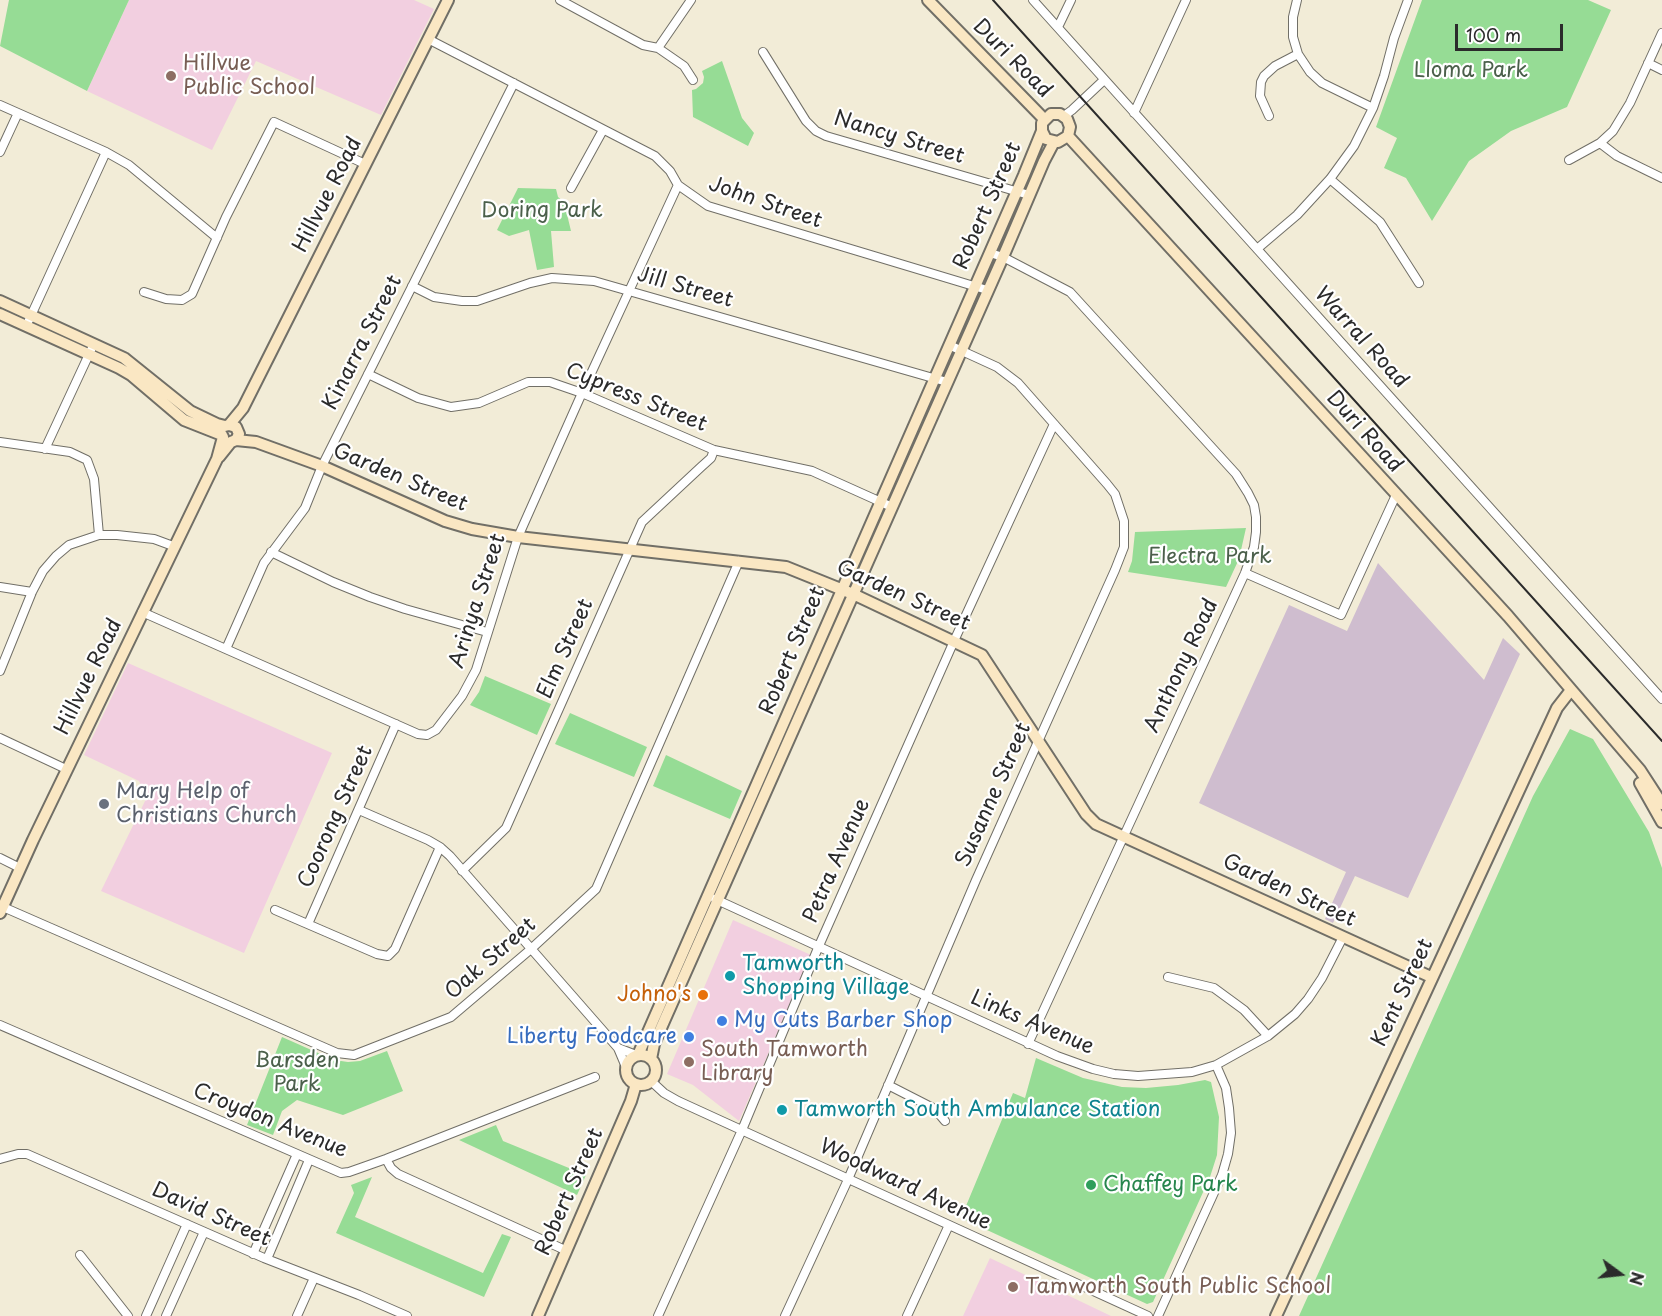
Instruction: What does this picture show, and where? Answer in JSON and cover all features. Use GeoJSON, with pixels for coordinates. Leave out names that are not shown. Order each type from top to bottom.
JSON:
{"type":"FeatureCollection","features":[{"type":"Feature","properties":{"kind":"street","name":"Hillvue Road"},"geometry":{"type":"LineString","coordinates":[[1,910],[173,546],[448,0]]}},
{"type":"Feature","properties":{"kind":"street"},"geometry":{"type":"LineString","coordinates":[[560,0],[643,45],[658,48],[684,66],[693,80]]}},
{"type":"Feature","properties":{"kind":"street"},"geometry":{"type":"LineString","coordinates":[[658,48],[692,0]]}},
{"type":"Feature","properties":{"kind":"street","name":"Duri Road"},"geometry":{"type":"LineString","coordinates":[[928,0],[1044,119]]}},
{"type":"Feature","properties":{"kind":"street","name":"Warral Road"},"geometry":{"type":"LineString","coordinates":[[1033,0],[1662,699]]}},
{"type":"Feature","properties":{"kind":"street"},"geometry":{"type":"LineString","coordinates":[[1058,27],[1071,0]]}},
{"type":"Feature","properties":{"kind":"street"},"geometry":{"type":"LineString","coordinates":[[1134,112],[1186,0]]}},
{"type":"Feature","properties":{"kind":"street"},"geometry":{"type":"LineString","coordinates":[[1297,0],[1292,28],[1299,54],[1310,72],[1322,83],[1373,108]]}},
{"type":"Feature","properties":{"kind":"street"},"geometry":{"type":"LineString","coordinates":[[1257,249],[1297,215],[1330,179],[1354,146],[1373,108],[1408,0]]}},
{"type":"Feature","properties":{"kind":"street"},"geometry":{"type":"LineString","coordinates":[[1569,160],[1600,143],[1613,131],[1662,33]]}},
{"type":"Feature","properties":{"kind":"street","name":"John Street"},"geometry":{"type":"LineString","coordinates":[[428,39],[655,156],[670,171],[678,185],[700,202],[717,210],[987,290]]}},
{"type":"Feature","properties":{"kind":"street","name":"Nancy Street"},"geometry":{"type":"LineString","coordinates":[[763,52],[806,120],[816,131],[826,136],[1029,195]]}},
{"type":"Feature","properties":{"kind":"street"},"geometry":{"type":"LineString","coordinates":[[1269,116],[1260,96],[1261,82],[1275,66],[1299,54]]}},
{"type":"Feature","properties":{"kind":"street"},"geometry":{"type":"LineString","coordinates":[[1648,63],[1662,70]]}},
{"type":"Feature","properties":{"kind":"street"},"geometry":{"type":"LineString","coordinates":[[1064,116],[1104,80]]}},
{"type":"Feature","properties":{"kind":"street","name":"Kinarra Street"},"geometry":{"type":"LineString","coordinates":[[226,649],[271,552],[305,508],[322,466],[514,83]]}},
{"type":"Feature","properties":{"kind":"street"},"geometry":{"type":"LineString","coordinates":[[0,105],[106,152],[129,165],[217,238]]}},
{"type":"Feature","properties":{"kind":"street"},"geometry":{"type":"LineString","coordinates":[[0,152],[18,113]]}},
{"type":"Feature","properties":{"kind":"street"},"geometry":{"type":"LineString","coordinates":[[1055,113],[1064,116],[1071,127],[1068,136],[1062,141],[1054,142],[1046,138],[1042,131],[1044,119],[1055,113]]}},
{"type":"Feature","properties":{"kind":"street"},"geometry":{"type":"LineString","coordinates":[[144,292],[166,299],[182,300],[192,294],[273,122],[365,164]]}},
{"type":"Feature","properties":{"kind":"street"},"geometry":{"type":"LineString","coordinates":[[571,188],[603,130]]}},
{"type":"Feature","properties":{"kind":"street","name":"Robert Street"},"geometry":{"type":"LineString","coordinates":[[651,1059],[653,1048],[713,899],[842,590],[1042,131]]}},
{"type":"Feature","properties":{"kind":"street","name":"Duri Road"},"geometry":{"type":"LineString","coordinates":[[1068,136],[1508,616],[1640,770],[1662,804]]}},
{"type":"Feature","properties":{"kind":"street","name":"Robert Street"},"geometry":{"type":"LineString","coordinates":[[637,1055],[713,899],[853,594],[1054,142]]}},
{"type":"Feature","properties":{"kind":"street"},"geometry":{"type":"LineString","coordinates":[[1600,143],[1617,156],[1662,178]]}},
{"type":"Feature","properties":{"kind":"street"},"geometry":{"type":"LineString","coordinates":[[29,321],[106,152]]}},
{"type":"Feature","properties":{"kind":"street"},"geometry":{"type":"LineString","coordinates":[[1330,179],[1380,222],[1419,283]]}},
{"type":"Feature","properties":{"kind":"street","name":"Arinya Street"},"geometry":{"type":"LineString","coordinates":[[142,612],[422,735],[431,734],[439,727],[470,682],[518,537],[678,185]]}},
{"type":"Feature","properties":{"kind":"street","name":"Anthony Road"},"geometry":{"type":"LineString","coordinates":[[990,253],[1003,257],[1070,292],[1236,474],[1254,505],[1256,517],[1254,547],[1245,573],[1028,1044]]}},
{"type":"Feature","properties":{"kind":"street","name":"Jill Street"},"geometry":{"type":"LineString","coordinates":[[412,286],[434,297],[477,301],[530,282],[585,279],[947,382]]}},
{"type":"Feature","properties":{"kind":"street","name":"Garden Street"},"geometry":{"type":"LineString","coordinates":[[0,301],[29,321],[91,350],[132,363],[196,415],[230,433],[322,466],[462,527],[518,537],[794,569],[979,652],[986,658],[1091,819],[1102,827],[1431,977]]}},
{"type":"Feature","properties":{"kind":"street","name":"Garden Street"},"geometry":{"type":"LineString","coordinates":[[0,314],[29,321]]}},
{"type":"Feature","properties":{"kind":"street","name":"Susanne Street"},"geometry":{"type":"LineString","coordinates":[[786,1316],[1120,558],[1125,532],[1124,521],[1115,494],[1018,383],[996,367],[950,345]]}},
{"type":"Feature","properties":{"kind":"street"},"geometry":{"type":"LineString","coordinates":[[45,449],[91,350]]}},
{"type":"Feature","properties":{"kind":"street","name":"Cypress Street"},"geometry":{"type":"LineString","coordinates":[[368,374],[418,398],[451,407],[479,403],[528,382],[550,382],[582,393],[714,450],[812,471],[892,507]]}},
{"type":"Feature","properties":{"kind":"street","name":"Petra Avenue"},"geometry":{"type":"LineString","coordinates":[[658,1316],[742,1130],[818,948],[954,641],[1054,424]]}},
{"type":"Feature","properties":{"kind":"street"},"geometry":{"type":"LineString","coordinates":[[0,442],[83,457],[90,464],[94,479],[99,535]]}},
{"type":"Feature","properties":{"kind":"street","name":"Elm Street"},"geometry":{"type":"LineString","coordinates":[[462,871],[506,828],[642,522],[711,458],[714,450]]}},
{"type":"Feature","properties":{"kind":"street"},"geometry":{"type":"LineString","coordinates":[[1245,573],[1341,615],[1396,495]]}},
{"type":"Feature","properties":{"kind":"street"},"geometry":{"type":"LineString","coordinates":[[0,671],[32,592],[43,571],[69,544],[99,535],[144,538],[173,546]]}},
{"type":"Feature","properties":{"kind":"street"},"geometry":{"type":"LineString","coordinates":[[271,552],[370,597],[488,632]]}},
{"type":"Feature","properties":{"kind":"street","name":"Oak Street"},"geometry":{"type":"LineString","coordinates":[[1,910],[328,1050],[345,1055],[362,1052],[451,1017],[531,949],[596,889],[739,561]]}},
{"type":"Feature","properties":{"kind":"street"},"geometry":{"type":"LineString","coordinates":[[0,587],[32,592]]}},
{"type":"Feature","properties":{"kind":"street","name":"Kent Street"},"geometry":{"type":"LineString","coordinates":[[1276,1316],[1557,708],[1571,690]]}},
{"type":"Feature","properties":{"kind":"street","name":"Coorong Street"},"geometry":{"type":"LineString","coordinates":[[308,924],[396,724]]}},
{"type":"Feature","properties":{"kind":"street"},"geometry":{"type":"LineString","coordinates":[[0,738],[66,770]]}},
{"type":"Feature","properties":{"kind":"street","name":"Duri Road"},"geometry":{"type":"LineString","coordinates":[[1628,757],[1635,775],[1662,822]]}},
{"type":"Feature","properties":{"kind":"street"},"geometry":{"type":"LineString","coordinates":[[359,810],[440,847],[618,1048],[627,1075],[636,1084],[651,1081],[656,1072],[651,1059],[618,1048]]}},
{"type":"Feature","properties":{"kind":"street"},"geometry":{"type":"LineString","coordinates":[[275,910],[378,954],[388,956],[395,949],[440,847]]}},
{"type":"Feature","properties":{"kind":"street"},"geometry":{"type":"LineString","coordinates":[[0,858],[20,868]]}},
{"type":"Feature","properties":{"kind":"street","name":"Links Avenue"},"geometry":{"type":"LineString","coordinates":[[713,899],[1028,1044],[1076,1064],[1114,1074],[1164,1075],[1192,1071],[1216,1065],[1268,1036],[1295,1014],[1308,999],[1322,978],[1343,937]]}},
{"type":"Feature","properties":{"kind":"street"},"geometry":{"type":"LineString","coordinates":[[1168,977],[1201,984],[1220,992],[1244,1010],[1268,1036]]}},
{"type":"Feature","properties":{"kind":"street","name":"Croydon Avenue"},"geometry":{"type":"LineString","coordinates":[[0,1025],[341,1173],[386,1159],[596,1077]]}},
{"type":"Feature","properties":{"kind":"street"},"geometry":{"type":"LineString","coordinates":[[626,1067],[637,1055]]}},
{"type":"Feature","properties":{"kind":"street"},"geometry":{"type":"LineString","coordinates":[[1158,1316],[1221,1175],[1228,1154],[1231,1132],[1229,1108],[1226,1088],[1216,1065]]}},
{"type":"Feature","properties":{"kind":"street","name":"Woodward Avenue"},"geometry":{"type":"LineString","coordinates":[[651,1081],[664,1093],[678,1101],[1148,1316]]}},
{"type":"Feature","properties":{"kind":"street","name":"Robert Street"},"geometry":{"type":"LineString","coordinates":[[538,1316],[631,1101],[636,1084]]}},
{"type":"Feature","properties":{"kind":"street"},"geometry":{"type":"LineString","coordinates":[[888,1085],[935,1109],[945,1121]]}},
{"type":"Feature","properties":{"kind":"street","name":"David Street"},"geometry":{"type":"LineString","coordinates":[[0,1159],[27,1154],[254,1254],[407,1316]]}},
{"type":"Feature","properties":{"kind":"street"},"geometry":{"type":"LineString","coordinates":[[254,1254],[297,1154]]}},
{"type":"Feature","properties":{"kind":"street"},"geometry":{"type":"LineString","coordinates":[[386,1159],[398,1174],[566,1250]]}},
{"type":"Feature","properties":{"kind":"street"},"geometry":{"type":"LineString","coordinates":[[267,1259],[309,1160]]}},
{"type":"Feature","properties":{"kind":"street"},"geometry":{"type":"LineString","coordinates":[[146,1316],[187,1224]]}},
{"type":"Feature","properties":{"kind":"street"},"geometry":{"type":"LineString","coordinates":[[907,1316],[949,1225]]}},
{"type":"Feature","properties":{"kind":"street"},"geometry":{"type":"LineString","coordinates":[[166,1316],[204,1232]]}},
{"type":"Feature","properties":{"kind":"street"},"geometry":{"type":"LineString","coordinates":[[80,1256],[128,1316]]}},
{"type":"Feature","properties":{"kind":"street"},"geometry":{"type":"LineString","coordinates":[[297,1316],[314,1278]]}},
{"type":"Feature","properties":{"kind":"shaded area","name":"Hillvue Public School"},"geometry":{"type":"Polygon","coordinates":[[[129,0],[414,0],[434,9],[381,115],[256,61],[212,150],[87,91],[129,0]]]}},
{"type":"Feature","properties":{"kind":"shaded area"},"geometry":{"type":"Polygon","coordinates":[[[1378,563],[1484,680],[1503,638],[1520,654],[1408,898],[1355,876],[1333,923],[1325,919],[1346,872],[1199,803],[1289,605],[1347,631],[1378,563]]]}},
{"type":"Feature","properties":{"kind":"shaded area"},"geometry":{"type":"Polygon","coordinates":[[[128,663],[332,753],[244,953],[101,891],[147,797],[139,781],[84,755],[128,663]]]}},
{"type":"Feature","properties":{"kind":"shaded area","name":"Tamworth Shopping Village"},"geometry":{"type":"Polygon","coordinates":[[[733,920],[811,955],[739,1121],[693,1085],[667,1074],[733,920]]]}},
{"type":"Feature","properties":{"kind":"shaded area","name":"Tamworth South Public School"},"geometry":{"type":"Polygon","coordinates":[[[990,1258],[1111,1316],[963,1316],[990,1258]]]}},
{"type":"Feature","properties":{"kind":"green space"},"geometry":{"type":"Polygon","coordinates":[[[9,0],[129,0],[87,91],[0,46],[9,0]]]}},
{"type":"Feature","properties":{"kind":"green space","name":"Lloma Park"},"geometry":{"type":"Polygon","coordinates":[[[1422,0],[1588,0],[1611,10],[1567,107],[1511,131],[1469,161],[1432,221],[1406,178],[1384,168],[1397,138],[1376,127],[1422,0]]]}},
{"type":"Feature","properties":{"kind":"green space"},"geometry":{"type":"Polygon","coordinates":[[[722,61],[742,118],[754,133],[748,146],[693,117],[692,90],[703,83],[702,71],[722,61]]]}},
{"type":"Feature","properties":{"kind":"green space","name":"Doring Park"},"geometry":{"type":"Polygon","coordinates":[[[518,188],[556,189],[558,197],[564,202],[571,231],[551,231],[554,267],[537,270],[529,230],[509,236],[497,230],[518,188]]]}},
{"type":"Feature","properties":{"kind":"green space","name":"Electra Park"},"geometry":{"type":"Polygon","coordinates":[[[1246,528],[1239,559],[1226,587],[1128,572],[1132,561],[1135,532],[1246,528]]]}},
{"type":"Feature","properties":{"kind":"green space"},"geometry":{"type":"Polygon","coordinates":[[[485,676],[551,704],[537,735],[470,705],[479,692],[485,676]]]}},
{"type":"Feature","properties":{"kind":"green space"},"geometry":{"type":"Polygon","coordinates":[[[570,713],[647,747],[634,777],[555,744],[570,713]]]}},
{"type":"Feature","properties":{"kind":"green space"},"geometry":{"type":"Polygon","coordinates":[[[1570,729],[1593,739],[1649,832],[1662,868],[1662,1316],[1299,1316],[1533,796],[1570,729]]]}},
{"type":"Feature","properties":{"kind":"green space"},"geometry":{"type":"Polygon","coordinates":[[[666,755],[742,791],[730,819],[653,786],[666,755]]]}},
{"type":"Feature","properties":{"kind":"green space","name":"Barsden Park"},"geometry":{"type":"Polygon","coordinates":[[[282,1037],[334,1060],[348,1062],[360,1061],[387,1051],[403,1091],[343,1115],[297,1100],[282,1111],[273,1135],[247,1125],[282,1037]]]}},
{"type":"Feature","properties":{"kind":"green space","name":"Chaffey Park"},"geometry":{"type":"Polygon","coordinates":[[[1036,1058],[1083,1078],[1122,1087],[1146,1088],[1205,1080],[1211,1082],[1219,1117],[1217,1155],[1210,1177],[1153,1302],[1147,1304],[961,1218],[1013,1093],[1025,1098],[1036,1058]]]}},
{"type":"Feature","properties":{"kind":"green space"},"geometry":{"type":"Polygon","coordinates":[[[496,1125],[503,1141],[586,1175],[577,1195],[459,1140],[496,1125]]]}},
{"type":"Feature","properties":{"kind":"green space"},"geometry":{"type":"Polygon","coordinates":[[[372,1177],[355,1217],[483,1273],[502,1234],[511,1237],[484,1297],[336,1233],[354,1193],[351,1185],[372,1177]]]}},
{"type":"Feature","properties":{"kind":"railway"},"geometry":{"type":"LineString","coordinates":[[993,0],[1662,741]]}},
{"type":"Feature","properties":{"kind":"place","name":"Hillvue Public School"},"geometry":{"type":"Point","coordinates":[171,76]}},
{"type":"Feature","properties":{"kind":"place","name":"Mary Help of Christians Church"},"geometry":{"type":"Point","coordinates":[104,804]}},
{"type":"Feature","properties":{"kind":"place","name":"Tamworth Shopping Village"},"geometry":{"type":"Point","coordinates":[730,976]}},
{"type":"Feature","properties":{"kind":"place","name":"Johno's"},"geometry":{"type":"Point","coordinates":[703,995]}},
{"type":"Feature","properties":{"kind":"place","name":"My Cuts Barber Shop"},"geometry":{"type":"Point","coordinates":[722,1021]}},
{"type":"Feature","properties":{"kind":"place","name":"Liberty Foodcare"},"geometry":{"type":"Point","coordinates":[689,1037]}},
{"type":"Feature","properties":{"kind":"place","name":"South Tamworth Library"},"geometry":{"type":"Point","coordinates":[689,1062]}},
{"type":"Feature","properties":{"kind":"place","name":"Tamworth South Ambulance Station"},"geometry":{"type":"Point","coordinates":[782,1110]}},
{"type":"Feature","properties":{"kind":"place","name":"Chaffey Park"},"geometry":{"type":"Point","coordinates":[1091,1185]}},
{"type":"Feature","properties":{"kind":"place","name":"Tamworth South Public School"},"geometry":{"type":"Point","coordinates":[1013,1287]}}]}
